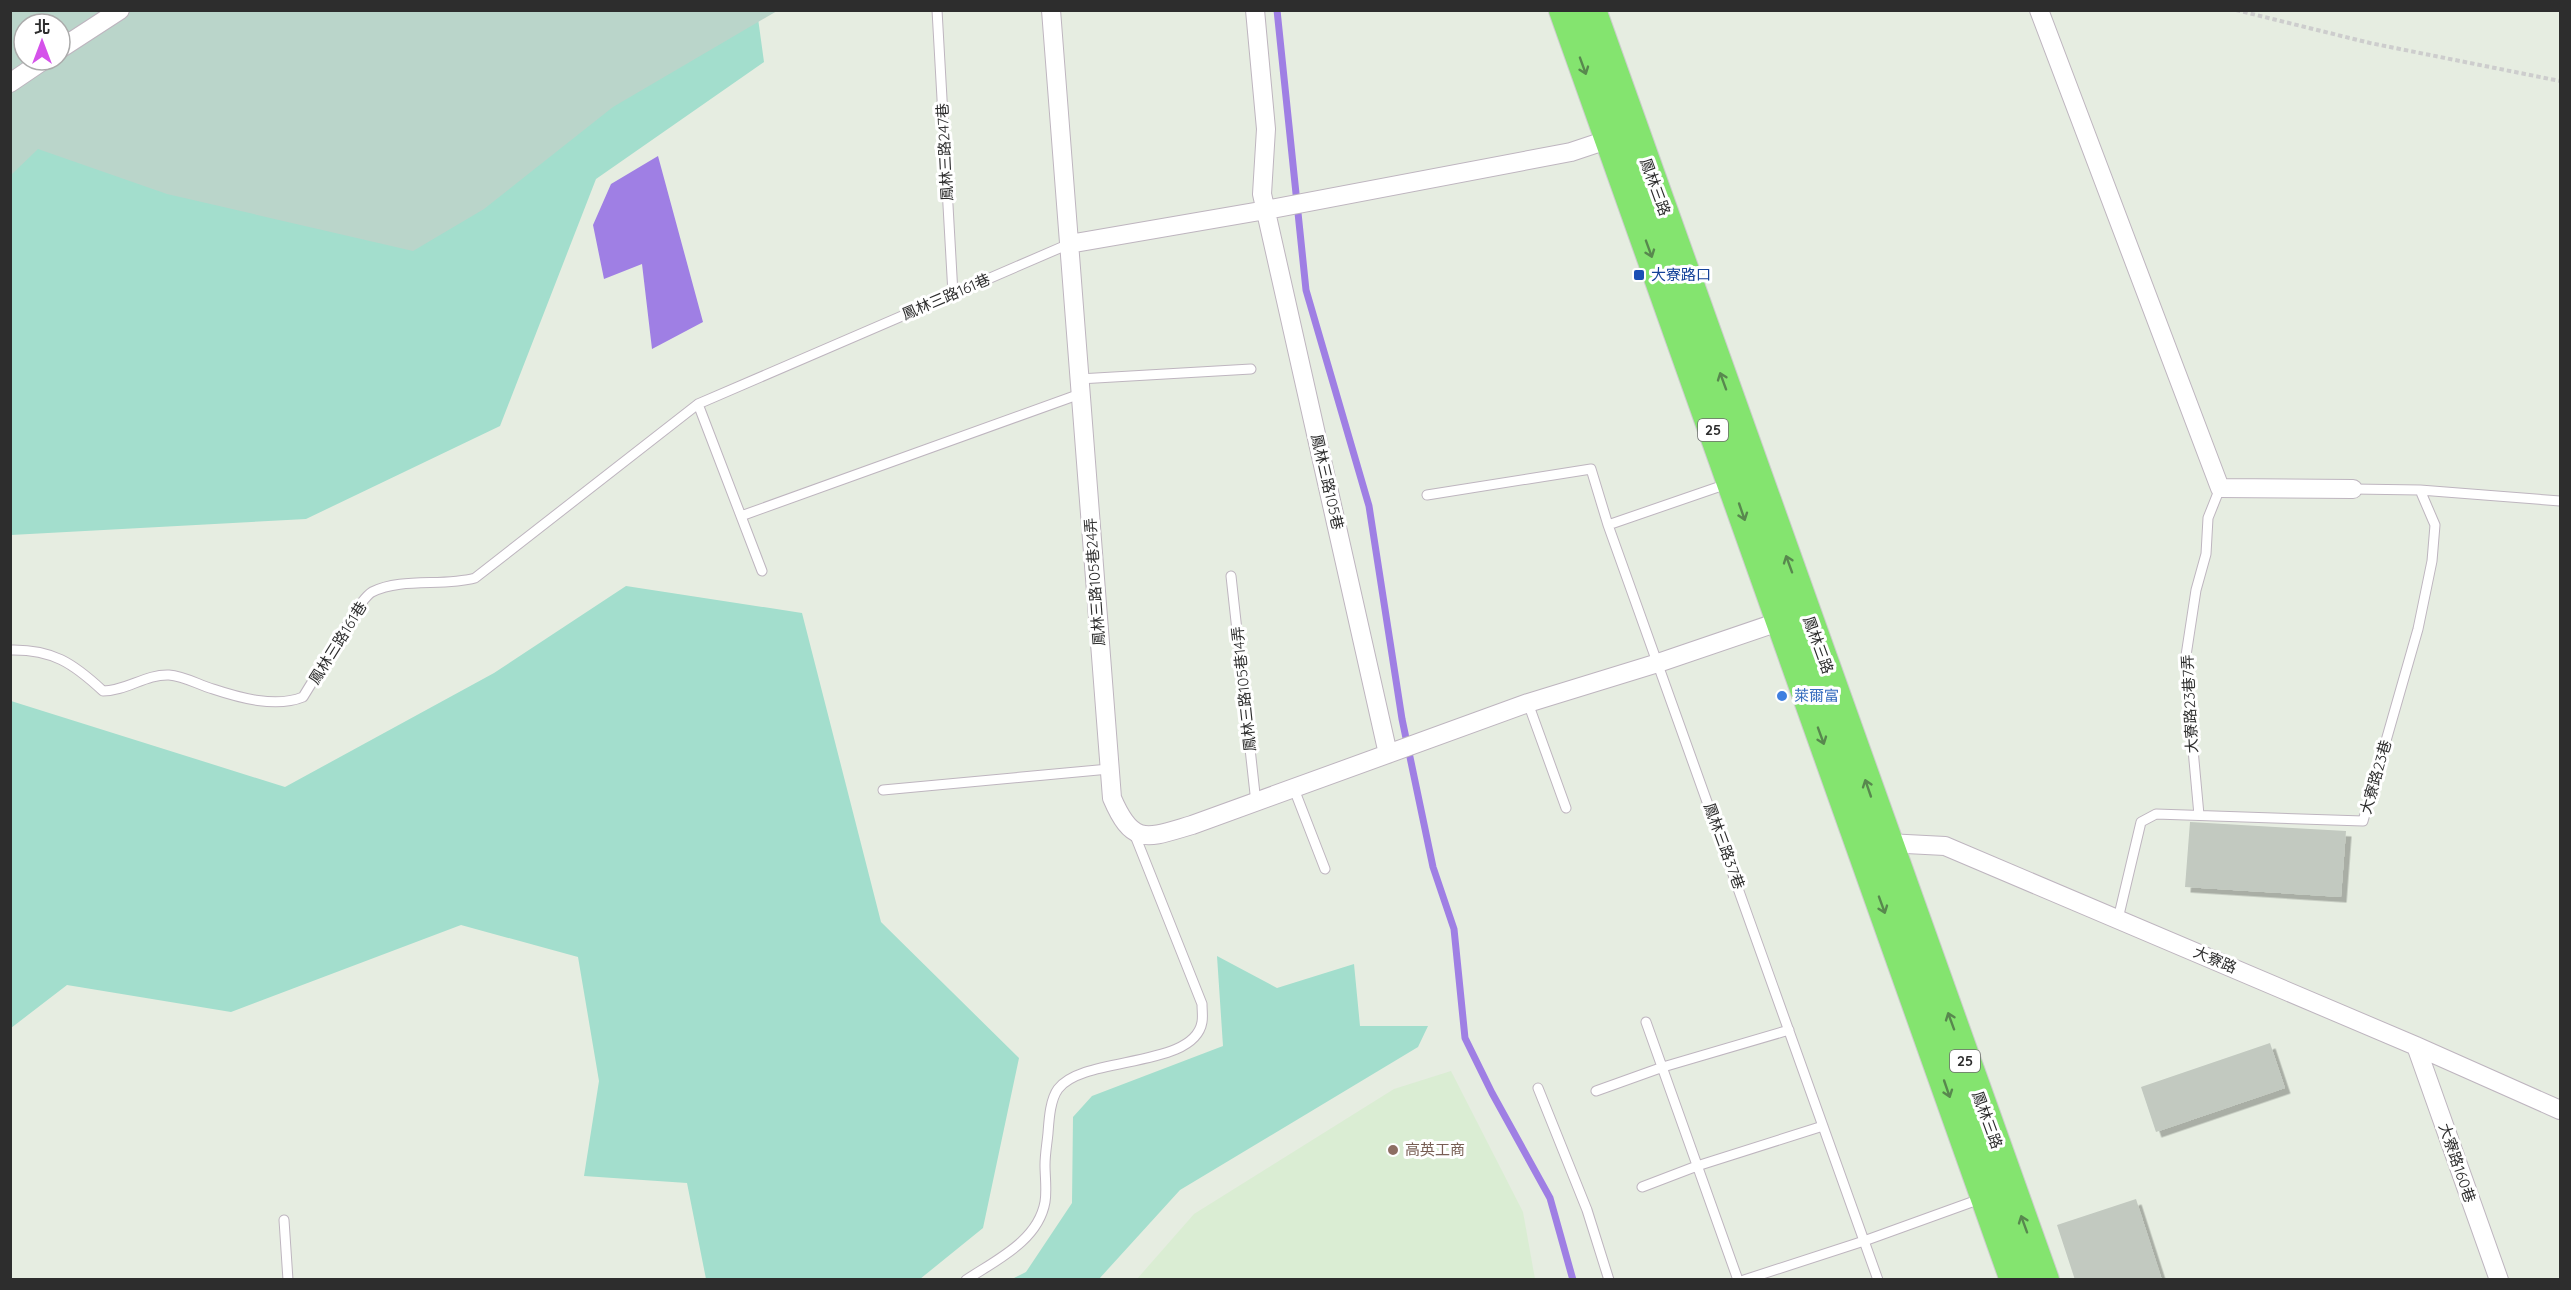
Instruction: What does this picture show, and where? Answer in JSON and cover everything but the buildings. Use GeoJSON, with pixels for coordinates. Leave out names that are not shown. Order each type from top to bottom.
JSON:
{"type":"FeatureCollection","features":[{"type":"Feature","properties":{"kind":"main road","name":"鳳林三路"},"geometry":{"type":"LineString","coordinates":[[1564,10],[1622,135],[1875,846],[2044,1280]]}},
{"type":"Feature","properties":{"kind":"main road","name":"鳳林三路"},"geometry":{"type":"LineString","coordinates":[[1591,10],[1622,135],[1732,483],[1793,616]]}},
{"type":"Feature","properties":{"kind":"main road","name":"鳳林三路"},"geometry":{"type":"LineString","coordinates":[[1875,846],[1985,1197],[2015,1280]]}},
{"type":"Feature","properties":{"kind":"street"},"geometry":{"type":"LineString","coordinates":[[72,41],[120,10]]}},
{"type":"Feature","properties":{"kind":"street"},"geometry":{"type":"LineString","coordinates":[[1051,10],[1080,386]]}},
{"type":"Feature","properties":{"kind":"street","name":"鳳林三路105巷"},"geometry":{"type":"LineString","coordinates":[[1255,10],[1266,129],[1262,194],[1271,209],[1393,753]]}},
{"type":"Feature","properties":{"kind":"street"},"geometry":{"type":"LineString","coordinates":[[2039,10],[2220,488],[2353,489]]}},
{"type":"Feature","properties":{"kind":"street"},"geometry":{"type":"LineString","coordinates":[[10,83],[26,72]]}},
{"type":"Feature","properties":{"kind":"street"},"geometry":{"type":"LineString","coordinates":[[1069,244],[1271,209],[1571,152],[1622,135]]}},
{"type":"Feature","properties":{"kind":"street","name":"鳳林三路105巷24弄"},"geometry":{"type":"LineString","coordinates":[[1080,386],[1112,798],[1122,822],[1134,833]]}},
{"type":"Feature","properties":{"kind":"street"},"geometry":{"type":"LineString","coordinates":[[1134,833],[1155,835],[1256,803],[1528,704],[1658,663],[1793,616]]}},
{"type":"Feature","properties":{"kind":"street","name":"大寮路"},"geometry":{"type":"LineString","coordinates":[[1875,846],[1945,846],[2416,1046],[2560,1110]]}},
{"type":"Feature","properties":{"kind":"street","name":"大寮路160巷"},"geometry":{"type":"LineString","coordinates":[[2416,1046],[2499,1280]]}},
{"type":"Feature","properties":{"kind":"lane","name":"鳳林三路247巷"},"geometry":{"type":"LineString","coordinates":[[937,10],[953,294]]}},
{"type":"Feature","properties":{"kind":"lane","name":"鳳林三路161巷"},"geometry":{"type":"LineString","coordinates":[[10,650],[34,650],[57,657],[84,674],[103,691],[117,691],[154,676],[171,675],[215,690],[266,702],[288,704],[303,697],[359,606],[370,593],[396,585],[456,583],[475,578],[698,404],[1069,244]]}},
{"type":"Feature","properties":{"kind":"lane"},"geometry":{"type":"LineString","coordinates":[[741,516],[1080,386],[1251,369]]}},
{"type":"Feature","properties":{"kind":"lane"},"geometry":{"type":"LineString","coordinates":[[698,404],[762,572]]}},
{"type":"Feature","properties":{"kind":"lane"},"geometry":{"type":"LineString","coordinates":[[1427,495],[1591,469],[1608,525],[1658,663]]}},
{"type":"Feature","properties":{"kind":"lane"},"geometry":{"type":"LineString","coordinates":[[1608,525],[1732,483]]}},
{"type":"Feature","properties":{"kind":"lane","name":"大寮路23巷7弄"},"geometry":{"type":"LineString","coordinates":[[2199,815],[2185,662],[2196,590],[2206,554],[2208,518],[2220,488]]}},
{"type":"Feature","properties":{"kind":"lane"},"geometry":{"type":"LineString","coordinates":[[2353,489],[2420,490],[2560,501]]}},
{"type":"Feature","properties":{"kind":"lane","name":"大寮路23巷"},"geometry":{"type":"LineString","coordinates":[[2118,919],[2141,822],[2156,814],[2363,821],[2418,629],[2432,561],[2435,525],[2420,490]]}},
{"type":"Feature","properties":{"kind":"lane","name":"鳳林三路105巷14弄"},"geometry":{"type":"LineString","coordinates":[[1231,576],[1256,803]]}},
{"type":"Feature","properties":{"kind":"lane","name":"鳳林三路37巷"},"geometry":{"type":"LineString","coordinates":[[1658,663],[1878,1280]]}},
{"type":"Feature","properties":{"kind":"lane"},"geometry":{"type":"LineString","coordinates":[[1528,704],[1566,808]]}},
{"type":"Feature","properties":{"kind":"lane"},"geometry":{"type":"LineString","coordinates":[[883,790],[1109,769]]}},
{"type":"Feature","properties":{"kind":"lane"},"geometry":{"type":"LineString","coordinates":[[1294,789],[1325,869]]}},
{"type":"Feature","properties":{"kind":"lane"},"geometry":{"type":"LineString","coordinates":[[966,1280],[1015,1248],[1035,1228],[1045,1202],[1045,1163],[1050,1113],[1057,1090],[1072,1076],[1182,1047],[1193,1038],[1202,1024],[1202,1004],[1134,833]]}},
{"type":"Feature","properties":{"kind":"lane"},"geometry":{"type":"LineString","coordinates":[[1646,1022],[1738,1280]]}},
{"type":"Feature","properties":{"kind":"lane"},"geometry":{"type":"LineString","coordinates":[[1596,1091],[1663,1067],[1789,1030]]}},
{"type":"Feature","properties":{"kind":"lane"},"geometry":{"type":"LineString","coordinates":[[1538,1088],[1587,1210],[1609,1280]]}},
{"type":"Feature","properties":{"kind":"lane"},"geometry":{"type":"LineString","coordinates":[[1642,1187],[1697,1166],[1823,1126]]}},
{"type":"Feature","properties":{"kind":"lane"},"geometry":{"type":"LineString","coordinates":[[1744,1280],[1864,1241],[1985,1197]]}},
{"type":"Feature","properties":{"kind":"lane"},"geometry":{"type":"LineString","coordinates":[[284,1220],[288,1280]]}},
{"type":"Feature","properties":{"kind":"path"},"geometry":{"type":"LineString","coordinates":[[2236,10],[2370,43],[2560,81]]}},
{"type":"Feature","properties":{"kind":"shaded area"},"geometry":{"type":"Polygon","coordinates":[[[11,11],[777,11],[613,107],[484,209],[413,251],[167,194],[38,149],[11,175],[11,11]]]}},
{"type":"Feature","properties":{"kind":"shaded area"},"geometry":{"type":"Polygon","coordinates":[[[757,11],[764,62],[596,179],[500,426],[306,519],[11,535],[11,136],[757,11]]]}},
{"type":"Feature","properties":{"kind":"shaded area"},"geometry":{"type":"Polygon","coordinates":[[[658,156],[703,322],[652,349],[642,264],[604,279],[593,225],[611,184],[658,156]]]}},
{"type":"Feature","properties":{"kind":"shaded area"},"geometry":{"type":"Polygon","coordinates":[[[626,586],[802,613],[881,922],[1019,1058],[983,1228],[920,1279],[706,1279],[687,1183],[584,1176],[599,1081],[578,957],[461,925],[231,1012],[67,985],[11,1028],[11,701],[285,787],[494,673],[626,586]]]}},
{"type":"Feature","properties":{"kind":"shaded area"},"geometry":{"type":"Polygon","coordinates":[[[1217,956],[1277,988],[1354,964],[1360,1026],[1428,1026],[1418,1047],[1180,1190],[1099,1279],[1012,1279],[1026,1272],[1072,1203],[1073,1117],[1092,1096],[1223,1046],[1217,956]]]}},
{"type":"Feature","properties":{"kind":"shaded area","name":"高英工商"},"geometry":{"type":"Polygon","coordinates":[[[1451,1071],[1523,1212],[1535,1279],[1137,1279],[1194,1214],[1394,1089],[1451,1071]]]}},
{"type":"Feature","properties":{"kind":"waterway"},"geometry":{"type":"LineString","coordinates":[[1277,10],[1306,290],[1369,506],[1402,719],[1433,867],[1454,929],[1465,1038],[1492,1093],[1550,1198],[1573,1280]]}},
{"type":"Feature","properties":{"kind":"place","name":"大寮路口"},"geometry":{"type":"Point","coordinates":[1639,275]}},
{"type":"Feature","properties":{"kind":"place","name":"萊爾富"},"geometry":{"type":"Point","coordinates":[1782,696]}},
{"type":"Feature","properties":{"kind":"place","name":"高英工商"},"geometry":{"type":"Point","coordinates":[1393,1150]}}]}
